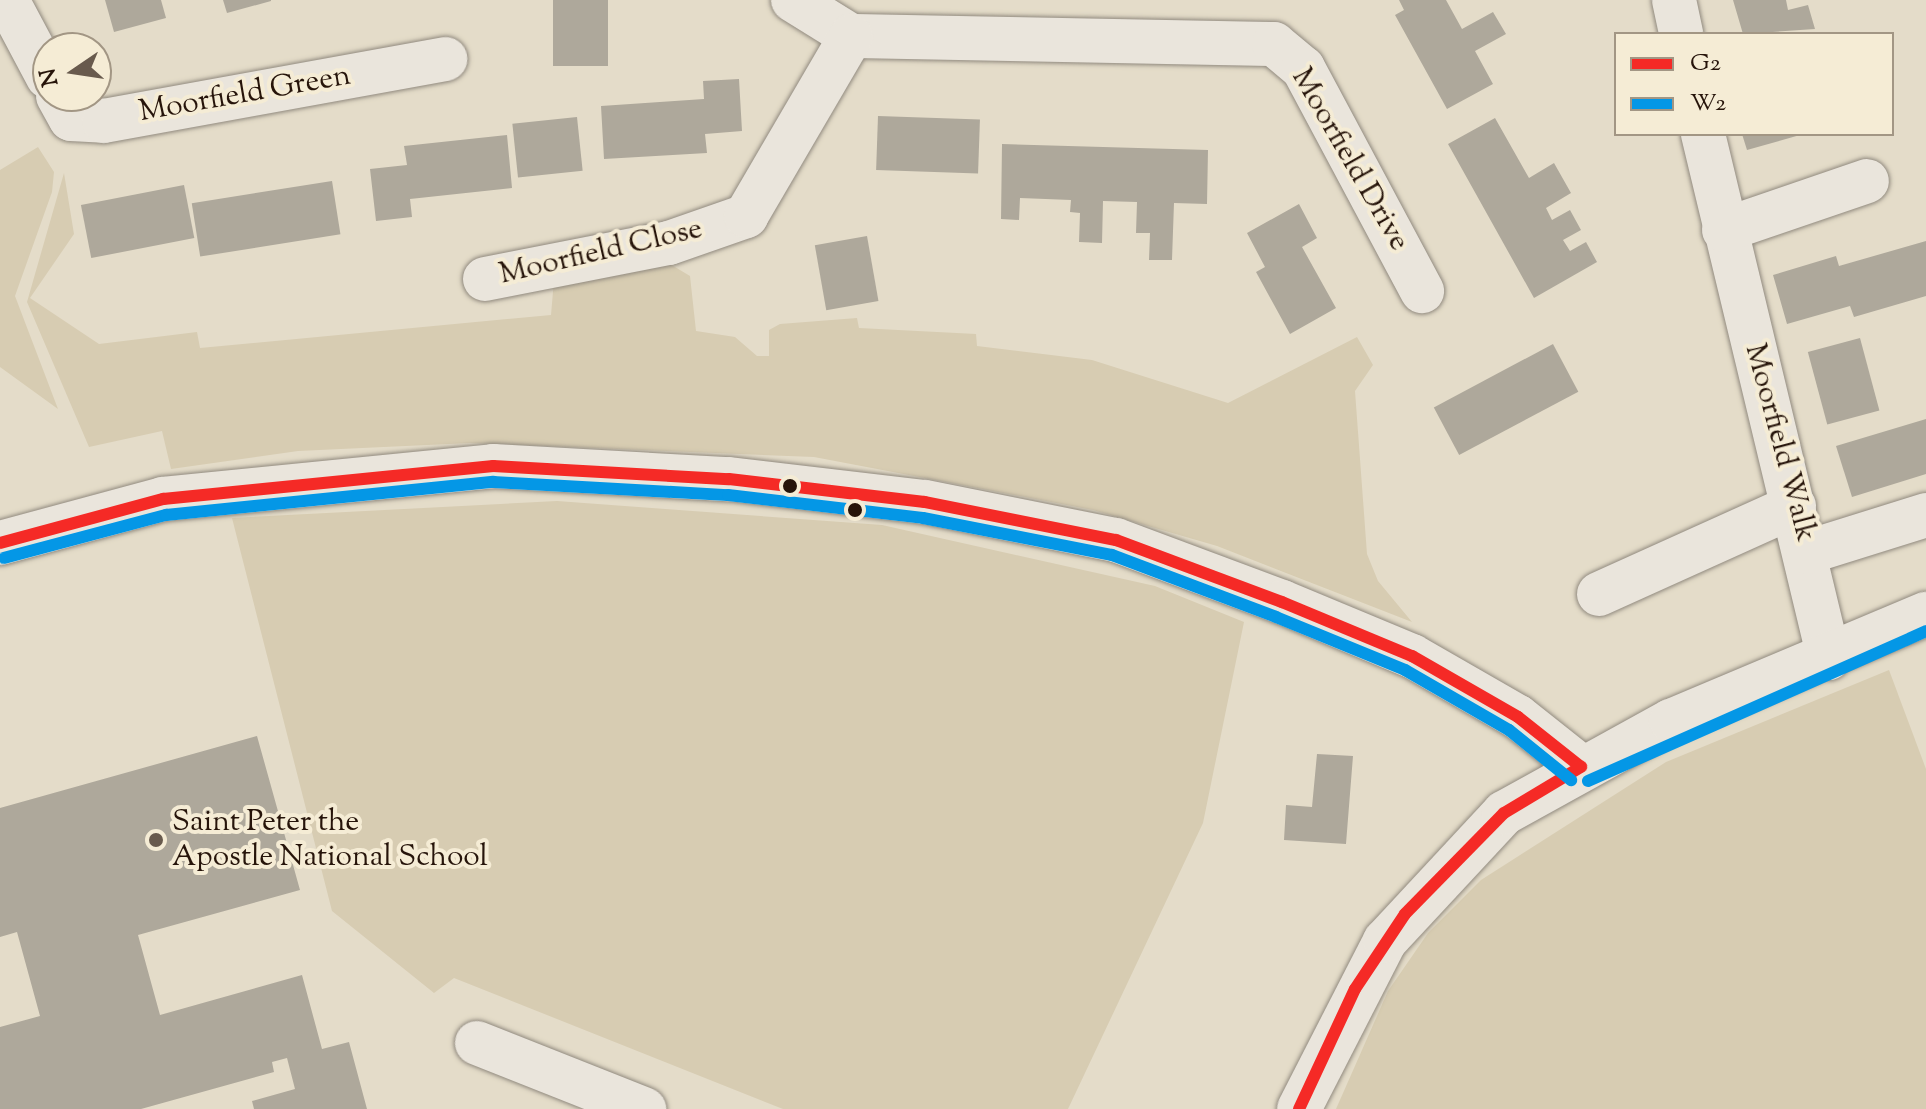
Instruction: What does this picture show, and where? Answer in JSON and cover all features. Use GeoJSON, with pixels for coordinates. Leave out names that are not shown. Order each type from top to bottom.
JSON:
{"type":"FeatureCollection","features":[{"type":"Feature","properties":{"kind":"street"},"geometry":{"type":"LineString","coordinates":[[7,0],[32,47]]}},
{"type":"Feature","properties":{"kind":"street"},"geometry":{"type":"LineString","coordinates":[[793,0],[851,36]]}},
{"type":"Feature","properties":{"kind":"street"},"geometry":{"type":"LineString","coordinates":[[1674,0],[1681,32]]}},
{"type":"Feature","properties":{"kind":"street","name":"Moorfield Drive"},"geometry":{"type":"LineString","coordinates":[[851,36],[1162,19],[1274,44],[1303,68],[1422,291]]}},
{"type":"Feature","properties":{"kind":"street","name":"Moorfield Close"},"geometry":{"type":"LineString","coordinates":[[485,279],[669,243],[746,216],[851,36]]}},
{"type":"Feature","properties":{"kind":"street","name":"Moorfield Green"},"geometry":{"type":"LineString","coordinates":[[67,112],[71,119],[104,121],[445,59]]}},
{"type":"Feature","properties":{"kind":"street","name":"Moorfield Walk"},"geometry":{"type":"LineString","coordinates":[[1703,136],[1724,230],[1808,552],[1829,658]]}},
{"type":"Feature","properties":{"kind":"street"},"geometry":{"type":"LineString","coordinates":[[1724,230],[1867,181]]}},
{"type":"Feature","properties":{"kind":"street"},"geometry":{"type":"LineString","coordinates":[[0,543],[163,499],[493,466],[729,479],[925,502],[1116,540],[1282,602],[1412,656],[1518,717],[1581,767]]}},
{"type":"Feature","properties":{"kind":"street"},"geometry":{"type":"LineString","coordinates":[[1599,594],[1794,506]]}},
{"type":"Feature","properties":{"kind":"street"},"geometry":{"type":"LineString","coordinates":[[1808,552],[1926,515]]}},
{"type":"Feature","properties":{"kind":"street"},"geometry":{"type":"LineString","coordinates":[[1299,1109],[1355,989],[1405,914],[1504,813],[1581,767],[1671,721],[1829,658],[1926,614]]}},
{"type":"Feature","properties":{"kind":"street"},"geometry":{"type":"LineString","coordinates":[[477,1043],[644,1109]]}},
{"type":"Feature","properties":{"kind":"shaded area"},"geometry":{"type":"Polygon","coordinates":[[[38,147],[54,172],[52,192],[15,296],[58,409],[0,367],[0,170],[38,147]]]}},
{"type":"Feature","properties":{"kind":"shaded area"},"geometry":{"type":"Polygon","coordinates":[[[64,173],[74,234],[30,298],[99,344],[197,332],[200,348],[551,315],[554,280],[670,264],[690,276],[696,331],[735,337],[757,356],[769,356],[769,330],[780,324],[857,318],[859,328],[976,334],[977,346],[1092,360],[1228,403],[1357,337],[1373,365],[1355,391],[1367,554],[1378,581],[1412,622],[1217,546],[1093,510],[814,457],[470,443],[298,451],[171,469],[162,431],[89,447],[27,302],[64,173]]]}},
{"type":"Feature","properties":{"kind":"shaded area"},"geometry":{"type":"Polygon","coordinates":[[[557,501],[882,525],[1155,586],[1244,622],[1203,823],[1068,1109],[783,1109],[454,978],[434,993],[332,911],[232,518],[557,501]]]}},
{"type":"Feature","properties":{"kind":"shaded area"},"geometry":{"type":"Polygon","coordinates":[[[1889,670],[1926,769],[1926,1109],[1336,1109],[1388,991],[1428,933],[1481,880],[1666,762],[1889,670]]]}},
{"type":"Feature","properties":{"kind":"building"},"geometry":{"type":"Polygon","coordinates":[[[105,0],[161,0],[166,18],[114,32],[105,0]]]}},
{"type":"Feature","properties":{"kind":"building"},"geometry":{"type":"Polygon","coordinates":[[[223,0],[271,0],[271,1],[227,13],[223,0]]]}},
{"type":"Feature","properties":{"kind":"building"},"geometry":{"type":"Polygon","coordinates":[[[553,0],[608,0],[608,66],[553,66],[553,0]]]}},
{"type":"Feature","properties":{"kind":"building"},"geometry":{"type":"Polygon","coordinates":[[[1399,0],[1446,0],[1462,29],[1493,12],[1506,34],[1475,51],[1493,84],[1447,109],[1395,15],[1404,10],[1399,0]]]}},
{"type":"Feature","properties":{"kind":"building"},"geometry":{"type":"Polygon","coordinates":[[[1733,0],[1786,0],[1788,10],[1808,5],[1815,29],[1772,32],[1742,32],[1733,0]]]}},
{"type":"Feature","properties":{"kind":"building"},"geometry":{"type":"Polygon","coordinates":[[[739,79],[742,131],[705,134],[707,153],[604,159],[601,106],[704,99],[703,81],[739,79]]]}},
{"type":"Feature","properties":{"kind":"building"},"geometry":{"type":"Polygon","coordinates":[[[878,116],[980,120],[978,174],[876,170],[878,116]]]}},
{"type":"Feature","properties":{"kind":"building"},"geometry":{"type":"Polygon","coordinates":[[[577,117],[583,171],[518,177],[512,124],[577,117]]]}},
{"type":"Feature","properties":{"kind":"building"},"geometry":{"type":"Polygon","coordinates":[[[1495,118],[1529,178],[1554,163],[1571,193],[1546,208],[1552,220],[1570,210],[1581,230],[1563,240],[1570,251],[1586,242],[1597,262],[1534,298],[1448,144],[1495,118]]]}},
{"type":"Feature","properties":{"kind":"building"},"geometry":{"type":"Polygon","coordinates":[[[507,135],[512,188],[410,199],[412,217],[376,221],[370,169],[407,165],[404,146],[507,135]]]}},
{"type":"Feature","properties":{"kind":"building"},"geometry":{"type":"Polygon","coordinates":[[[1743,136],[1796,136],[1747,150],[1743,136]]]}},
{"type":"Feature","properties":{"kind":"building"},"geometry":{"type":"Polygon","coordinates":[[[1002,144],[1208,150],[1207,204],[1174,203],[1172,260],[1149,260],[1150,233],[1136,233],[1137,202],[1103,201],[1102,243],[1079,242],[1080,213],[1070,212],[1071,200],[1020,198],[1019,220],[1001,219],[1002,144]]]}},
{"type":"Feature","properties":{"kind":"building"},"geometry":{"type":"Polygon","coordinates":[[[332,181],[340,234],[200,257],[192,203],[332,181]]]}},
{"type":"Feature","properties":{"kind":"building"},"geometry":{"type":"Polygon","coordinates":[[[184,185],[194,238],[91,258],[81,205],[184,185]]]}},
{"type":"Feature","properties":{"kind":"building"},"geometry":{"type":"Polygon","coordinates":[[[1299,204],[1317,238],[1302,247],[1336,308],[1290,334],[1256,272],[1265,267],[1247,233],[1299,204]]]}},
{"type":"Feature","properties":{"kind":"building"},"geometry":{"type":"Polygon","coordinates":[[[867,236],[878,301],[826,310],[815,245],[867,236]]]}},
{"type":"Feature","properties":{"kind":"building"},"geometry":{"type":"Polygon","coordinates":[[[1926,241],[1926,296],[1854,317],[1850,306],[1787,324],[1773,275],[1836,256],[1839,266],[1926,241]]]}},
{"type":"Feature","properties":{"kind":"building"},"geometry":{"type":"Polygon","coordinates":[[[1860,338],[1879,410],[1827,424],[1808,352],[1860,338]]]}},
{"type":"Feature","properties":{"kind":"building"},"geometry":{"type":"Polygon","coordinates":[[[1553,344],[1578,392],[1459,455],[1434,407],[1553,344]]]}},
{"type":"Feature","properties":{"kind":"building"},"geometry":{"type":"Polygon","coordinates":[[[1926,419],[1926,474],[1852,497],[1836,446],[1926,419]]]}},
{"type":"Feature","properties":{"kind":"building"},"geometry":{"type":"Polygon","coordinates":[[[257,736],[300,890],[138,935],[160,1015],[302,975],[322,1049],[349,1042],[367,1109],[254,1109],[252,1101],[295,1089],[287,1058],[272,1062],[274,1072],[141,1109],[0,1109],[0,1027],[40,1016],[17,932],[0,937],[0,808],[257,736]]]}},
{"type":"Feature","properties":{"kind":"building"},"geometry":{"type":"Polygon","coordinates":[[[1317,754],[1353,756],[1346,844],[1284,840],[1286,805],[1312,807],[1317,754]]]}},
{"type":"Feature","properties":{"kind":"transit line","name":"G2"},"geometry":{"type":"LineString","coordinates":[[0,543],[163,499],[493,466],[729,479],[925,502],[1116,540],[1282,602],[1412,656],[1518,717],[1581,767]]}},
{"type":"Feature","properties":{"kind":"transit line","name":"W2"},"geometry":{"type":"LineString","coordinates":[[4,558],[166,515],[493,482],[728,495],[923,518],[1112,555],[1276,617],[1405,670],[1509,730],[1571,780]]}},
{"type":"Feature","properties":{"kind":"transit line","name":"W2"},"geometry":{"type":"LineString","coordinates":[[1588,781],[1926,631]]}},
{"type":"Feature","properties":{"kind":"transit line","name":"G2"},"geometry":{"type":"LineString","coordinates":[[1299,1109],[1355,989],[1405,914],[1504,813],[1581,767]]}},
{"type":"Feature","properties":{"kind":"place","name":"Saint Peter the Apostle National School"},"geometry":{"type":"Point","coordinates":[156,840]}}]}
